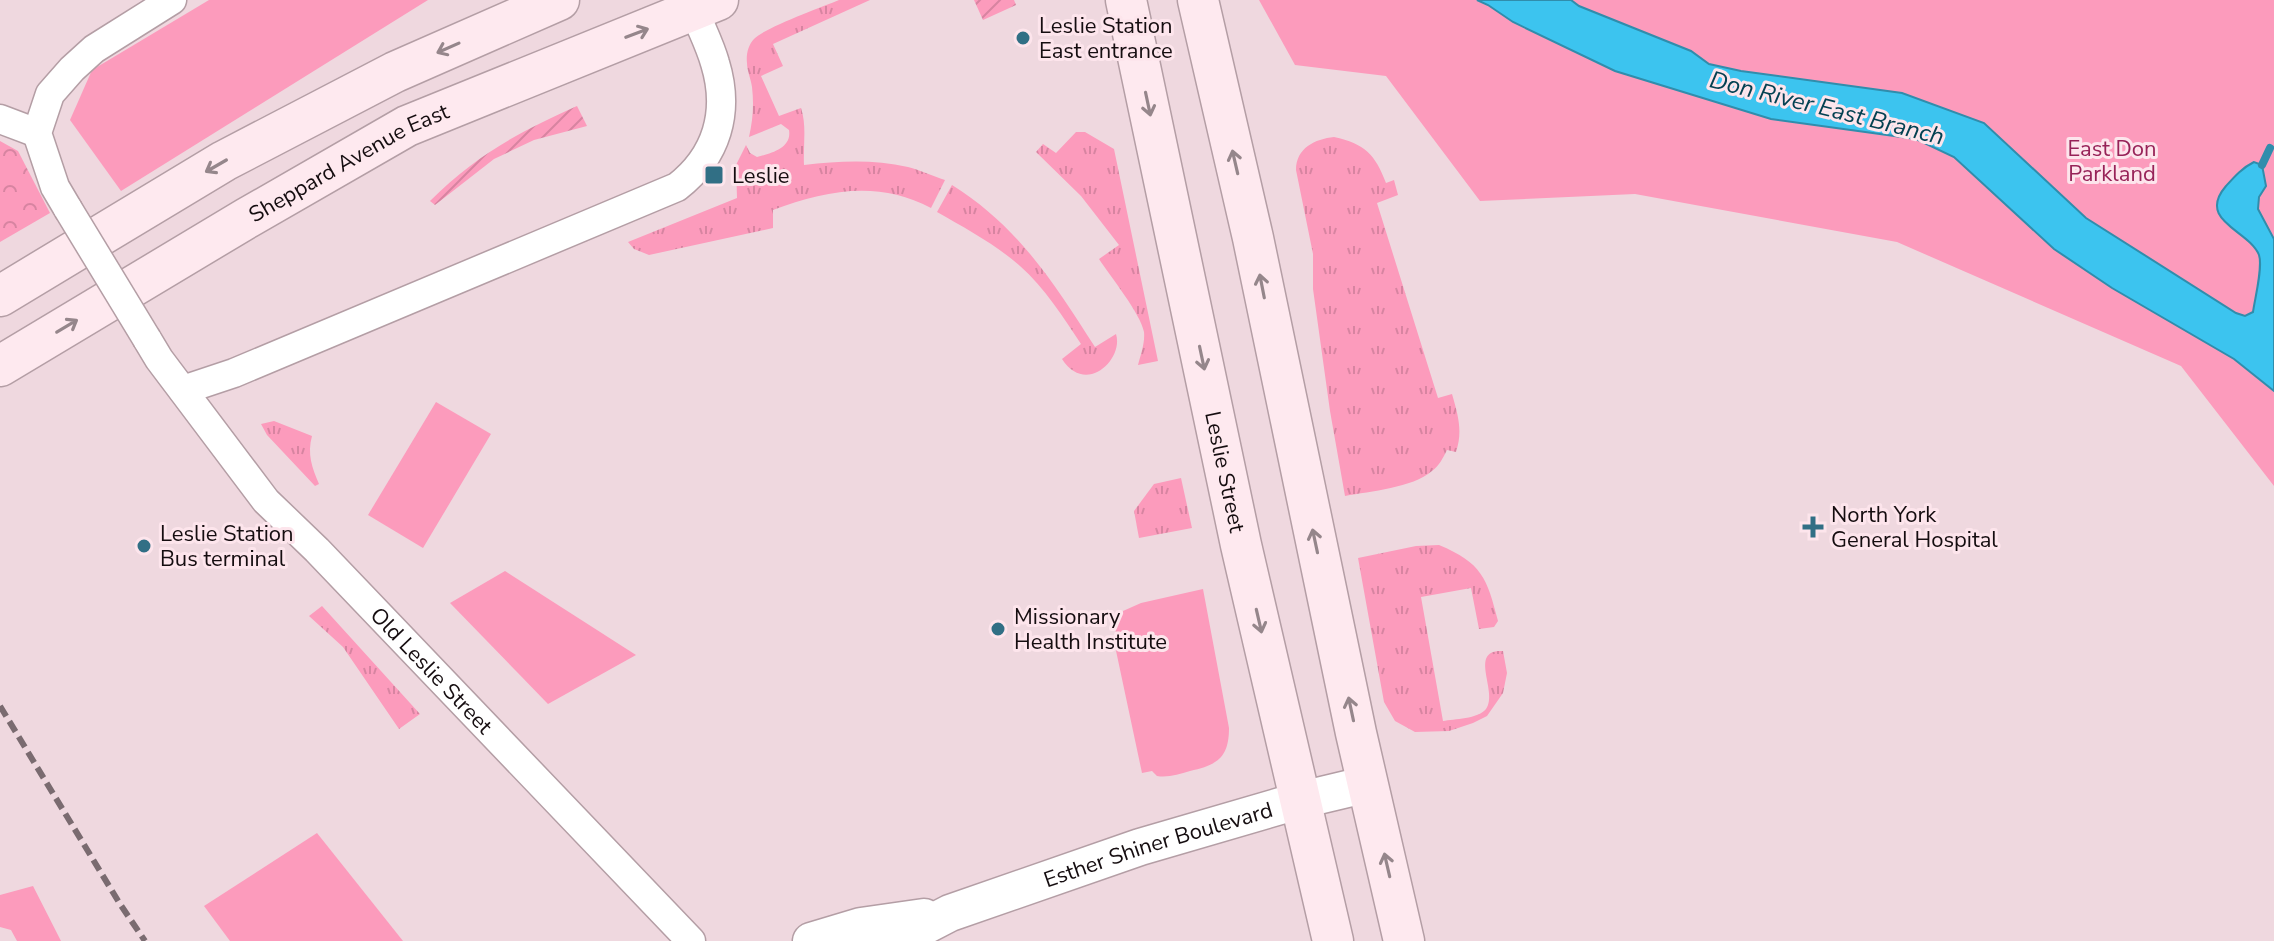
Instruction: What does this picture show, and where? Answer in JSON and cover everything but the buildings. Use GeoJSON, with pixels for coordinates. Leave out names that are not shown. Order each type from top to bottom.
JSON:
{"type":"FeatureCollection","features":[{"type":"Feature","properties":{"kind":"main road"},"geometry":{"type":"LineString","coordinates":[[0,296],[224,161],[516,8],[559,0]]}},
{"type":"Feature","properties":{"kind":"main road","name":"Leslie Street"},"geometry":{"type":"LineString","coordinates":[[1126,0],[1241,545],[1333,941]]}},
{"type":"Feature","properties":{"kind":"main road"},"geometry":{"type":"LineString","coordinates":[[1198,0],[1253,238],[1286,404],[1404,941]]}},
{"type":"Feature","properties":{"kind":"main road","name":"Sheppard Avenue East"},"geometry":{"type":"LineString","coordinates":[[0,366],[407,126],[706,5]]}},
{"type":"Feature","properties":{"kind":"street"},"geometry":{"type":"LineString","coordinates":[[0,119],[37,133],[50,94],[72,69],[94,49],[172,0]]}},
{"type":"Feature","properties":{"kind":"street"},"geometry":{"type":"LineString","coordinates":[[183,390],[248,367],[677,187],[694,174],[709,152],[721,115],[721,96],[706,5]]}},
{"type":"Feature","properties":{"kind":"street","name":"Old Leslie Street"},"geometry":{"type":"LineString","coordinates":[[37,133],[55,187],[147,339],[266,501],[382,617],[691,941]]}},
{"type":"Feature","properties":{"kind":"street","name":"Esther Shiner Boulevard"},"geometry":{"type":"LineString","coordinates":[[896,941],[950,913],[1140,847],[1301,800],[1368,784]]}},
{"type":"Feature","properties":{"kind":"street","name":"Esther Shiner Boulevard"},"geometry":{"type":"LineString","coordinates":[[811,941],[861,926],[950,913]]}},
{"type":"Feature","properties":{"kind":"green space"},"geometry":{"type":"Polygon","coordinates":[[[209,0],[428,0],[121,191],[70,120],[92,70],[209,0]]]}},
{"type":"Feature","properties":{"kind":"green space"},"geometry":{"type":"Polygon","coordinates":[[[839,0],[870,0],[773,44],[783,66],[761,76],[779,116],[801,108],[804,165],[869,162],[917,170],[945,180],[931,208],[892,194],[872,191],[833,193],[773,210],[773,228],[649,255],[634,249],[628,242],[737,198],[736,165],[746,145],[750,153],[757,157],[784,145],[789,130],[781,124],[749,137],[753,106],[747,66],[749,47],[754,39],[769,29],[839,0]]]}},
{"type":"Feature","properties":{"kind":"green space"},"geometry":{"type":"Polygon","coordinates":[[[974,0],[1014,0],[1016,5],[983,20],[974,0]]]}},
{"type":"Feature","properties":{"kind":"green space","name":"East Don Parkland"},"geometry":{"type":"Polygon","coordinates":[[[1259,0],[2274,0],[2274,486],[2181,366],[1897,242],[1635,194],[1480,201],[1386,76],[1295,65],[1259,0]]]}},
{"type":"Feature","properties":{"kind":"green space"},"geometry":{"type":"Polygon","coordinates":[[[577,106],[587,126],[534,140],[494,159],[435,205],[430,201],[464,170],[499,146],[577,106]]]}},
{"type":"Feature","properties":{"kind":"green space"},"geometry":{"type":"Polygon","coordinates":[[[1076,132],[1085,132],[1114,149],[1158,361],[1138,365],[1144,340],[1142,324],[1099,259],[1119,245],[1081,196],[1036,152],[1043,144],[1056,153],[1076,132]]]}},
{"type":"Feature","properties":{"kind":"green space"},"geometry":{"type":"Polygon","coordinates":[[[1334,137],[1354,143],[1368,152],[1386,183],[1394,180],[1398,195],[1377,203],[1438,398],[1452,394],[1459,430],[1456,452],[1447,450],[1437,467],[1424,477],[1391,488],[1345,496],[1313,289],[1313,254],[1296,170],[1303,150],[1320,140],[1334,137]]]}},
{"type":"Feature","properties":{"kind":"green space"},"geometry":{"type":"Polygon","coordinates":[[[0,141],[18,151],[50,213],[0,242],[0,141]]]}},
{"type":"Feature","properties":{"kind":"green space"},"geometry":{"type":"Polygon","coordinates":[[[952,185],[997,219],[1033,257],[1095,347],[1116,334],[1114,354],[1101,370],[1082,374],[1072,370],[1062,359],[1081,344],[1038,284],[1000,251],[937,212],[952,185]]]}},
{"type":"Feature","properties":{"kind":"green space"},"geometry":{"type":"Polygon","coordinates":[[[436,402],[491,434],[423,548],[368,515],[436,402]]]}},
{"type":"Feature","properties":{"kind":"green space"},"geometry":{"type":"Polygon","coordinates":[[[274,421],[312,436],[311,461],[319,484],[315,486],[267,435],[261,424],[274,421]]]}},
{"type":"Feature","properties":{"kind":"green space"},"geometry":{"type":"Polygon","coordinates":[[[1181,478],[1192,528],[1139,538],[1134,511],[1154,484],[1181,478]]]}},
{"type":"Feature","properties":{"kind":"green space"},"geometry":{"type":"Polygon","coordinates":[[[1439,545],[1474,566],[1486,583],[1498,621],[1494,627],[1479,629],[1471,588],[1421,597],[1443,721],[1472,717],[1486,709],[1489,692],[1485,664],[1492,652],[1503,651],[1507,673],[1503,693],[1487,716],[1449,731],[1415,732],[1395,721],[1384,702],[1358,558],[1416,546],[1439,545]]]}},
{"type":"Feature","properties":{"kind":"green space"},"geometry":{"type":"Polygon","coordinates":[[[505,571],[636,655],[548,704],[450,603],[505,571]]]}},
{"type":"Feature","properties":{"kind":"green space"},"geometry":{"type":"Polygon","coordinates":[[[1203,589],[1229,728],[1227,747],[1214,763],[1199,769],[1165,776],[1157,776],[1152,771],[1142,773],[1115,646],[1116,624],[1123,611],[1141,603],[1203,589]]]}},
{"type":"Feature","properties":{"kind":"green space"},"geometry":{"type":"Polygon","coordinates":[[[322,606],[420,714],[399,729],[343,647],[309,616],[322,606]]]}},
{"type":"Feature","properties":{"kind":"green space"},"geometry":{"type":"Polygon","coordinates":[[[317,833],[403,941],[230,941],[204,906],[317,833]]]}},
{"type":"Feature","properties":{"kind":"green space"},"geometry":{"type":"Polygon","coordinates":[[[33,886],[61,941],[17,941],[11,930],[0,927],[0,895],[33,886]]]}},
{"type":"Feature","properties":{"kind":"water","name":"Don River East Branch"},"geometry":{"type":"Polygon","coordinates":[[[1477,0],[1571,0],[1691,51],[1709,64],[1902,93],[1984,123],[2086,218],[2245,316],[2253,312],[2259,255],[2221,217],[2217,208],[2218,198],[2239,172],[2254,162],[2262,165],[2266,186],[2259,197],[2258,209],[2274,239],[2274,391],[2234,359],[2112,288],[2054,249],[1954,157],[1916,139],[1771,119],[1615,71],[1513,22],[1477,0]]]}},
{"type":"Feature","properties":{"kind":"waterway"},"geometry":{"type":"LineString","coordinates":[[2262,165],[2270,148]]}},
{"type":"Feature","properties":{"kind":"railway"},"geometry":{"type":"LineString","coordinates":[[0,706],[145,941]]}},
{"type":"Feature","properties":{"kind":"place","name":"Leslie Station East entrance"},"geometry":{"type":"Point","coordinates":[1023,38]}},
{"type":"Feature","properties":{"kind":"place","name":"Leslie"},"geometry":{"type":"Point","coordinates":[714,175]}},
{"type":"Feature","properties":{"kind":"place","name":"North York General Hospital"},"geometry":{"type":"Point","coordinates":[1813,527]}},
{"type":"Feature","properties":{"kind":"place","name":"Leslie Station Bus terminal"},"geometry":{"type":"Point","coordinates":[144,546]}},
{"type":"Feature","properties":{"kind":"place","name":"Missionary Health Institute"},"geometry":{"type":"Point","coordinates":[998,629]}}]}
